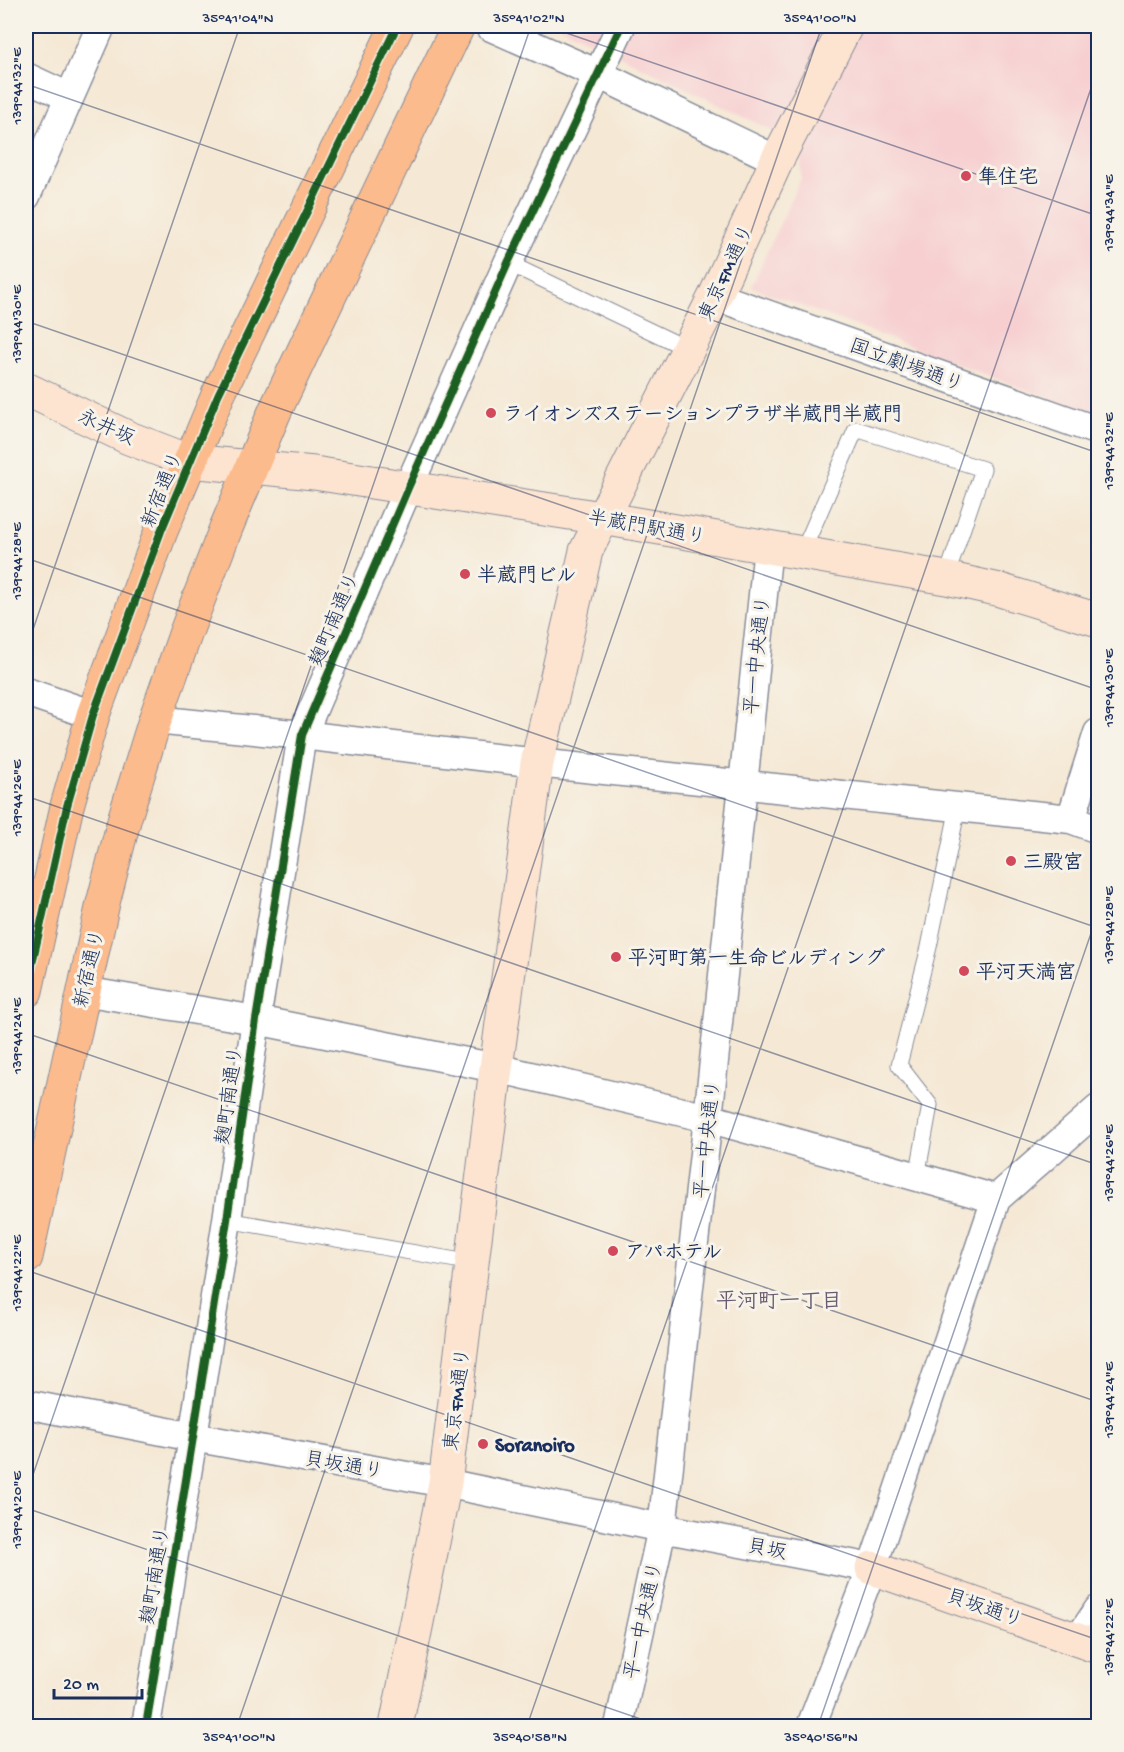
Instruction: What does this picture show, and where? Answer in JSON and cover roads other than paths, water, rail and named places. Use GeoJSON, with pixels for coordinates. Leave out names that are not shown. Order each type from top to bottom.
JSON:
{"type":"FeatureCollection","features":[{"type":"Feature","properties":{"kind":"highway","name":"新宿通り"},"geometry":{"type":"LineString","coordinates":[[26,991],[67,806],[93,715],[161,531],[218,395],[397,26]]}},
{"type":"Feature","properties":{"kind":"highway","name":"新宿通り"},"geometry":{"type":"LineString","coordinates":[[26,1257],[103,903],[125,817],[155,720],[186,632],[279,402],[458,26]]}},
{"type":"Feature","properties":{"kind":"street"},"geometry":{"type":"LineString","coordinates":[[26,196],[101,26]]}},
{"type":"Feature","properties":{"kind":"street"},"geometry":{"type":"LineString","coordinates":[[489,26],[598,74],[777,160]]}},
{"type":"Feature","properties":{"kind":"street","name":"麹町南通り"},"geometry":{"type":"LineString","coordinates":[[146,1726],[302,735],[508,263],[621,26]]}},
{"type":"Feature","properties":{"kind":"street","name":"東京FM通り"},"geometry":{"type":"LineString","coordinates":[[396,1726],[445,1483],[496,1068],[537,763],[585,551],[715,296],[777,160],[846,26]]}},
{"type":"Feature","properties":{"kind":"street"},"geometry":{"type":"LineString","coordinates":[[26,77],[69,97]]}},
{"type":"Feature","properties":{"kind":"street","name":"国立劇場通り"},"geometry":{"type":"LineString","coordinates":[[715,296],[1098,431]]}},
{"type":"Feature","properties":{"kind":"street","name":"永井坂"},"geometry":{"type":"LineString","coordinates":[[26,389],[129,438],[189,461]]}},
{"type":"Feature","properties":{"kind":"street","name":"半蔵門駅通り"},"geometry":{"type":"LineString","coordinates":[[189,461],[314,473],[602,518],[946,578],[1000,590],[1098,620]]}},
{"type":"Feature","properties":{"kind":"street","name":"平一中央通り"},"geometry":{"type":"LineString","coordinates":[[620,1726],[662,1528],[768,547]]}},
{"type":"Feature","properties":{"kind":"street"},"geometry":{"type":"LineString","coordinates":[[26,692],[93,715]]}},
{"type":"Feature","properties":{"kind":"street"},"geometry":{"type":"LineString","coordinates":[[155,720],[1071,819],[1098,829]]}},
{"type":"Feature","properties":{"kind":"street"},"geometry":{"type":"LineString","coordinates":[[1071,819],[1098,733]]}},
{"type":"Feature","properties":{"kind":"street"},"geometry":{"type":"LineString","coordinates":[[83,991],[256,1020],[496,1068],[708,1118],[996,1199]]}},
{"type":"Feature","properties":{"kind":"street"},"geometry":{"type":"LineString","coordinates":[[811,1726],[872,1568],[996,1199],[1098,1109]]}},
{"type":"Feature","properties":{"kind":"street","name":"貝坂通り"},"geometry":{"type":"LineString","coordinates":[[26,1404],[445,1483],[662,1528]]}},
{"type":"Feature","properties":{"kind":"street","name":"貝坂"},"geometry":{"type":"LineString","coordinates":[[662,1528],[872,1568]]}},
{"type":"Feature","properties":{"kind":"street","name":"貝坂通り"},"geometry":{"type":"LineString","coordinates":[[872,1568],[1088,1643]]}},
{"type":"Feature","properties":{"kind":"street"},"geometry":{"type":"LineString","coordinates":[[1088,1643],[1098,1611]]}},
{"type":"Feature","properties":{"kind":"lane"},"geometry":{"type":"LineString","coordinates":[[508,263],[688,349]]}},
{"type":"Feature","properties":{"kind":"lane"},"geometry":{"type":"LineString","coordinates":[[802,553],[856,429],[983,469],[946,578]]}},
{"type":"Feature","properties":{"kind":"lane"},"geometry":{"type":"LineString","coordinates":[[917,1177],[930,1105],[899,1065],[929,947],[958,807]]}},
{"type":"Feature","properties":{"kind":"lane"},"geometry":{"type":"LineString","coordinates":[[227,1220],[473,1263]]}},
{"type":"Feature","properties":{"kind":"place","name":"隼住宅"},"geometry":{"type":"Point","coordinates":[966,176]}},
{"type":"Feature","properties":{"kind":"place","name":"ライオンズステーションプラザ半蔵門半蔵門"},"geometry":{"type":"Point","coordinates":[491,413]}},
{"type":"Feature","properties":{"kind":"place","name":"半蔵門ビル"},"geometry":{"type":"Point","coordinates":[465,574]}},
{"type":"Feature","properties":{"kind":"place","name":"三殿宮"},"geometry":{"type":"Point","coordinates":[1011,861]}},
{"type":"Feature","properties":{"kind":"place","name":"平河町第一生命ビルディング"},"geometry":{"type":"Point","coordinates":[616,957]}},
{"type":"Feature","properties":{"kind":"place","name":"平河天満宮"},"geometry":{"type":"Point","coordinates":[964,971]}},
{"type":"Feature","properties":{"kind":"place","name":"アパホテル"},"geometry":{"type":"Point","coordinates":[613,1251]}},
{"type":"Feature","properties":{"kind":"place","name":"Soranoiro"},"geometry":{"type":"Point","coordinates":[483,1444]}},
{"type":"Feature","properties":{"kind":"district","name":"平河町一丁目"},"geometry":{"type":"Point","coordinates":[779,1300]}}]}
